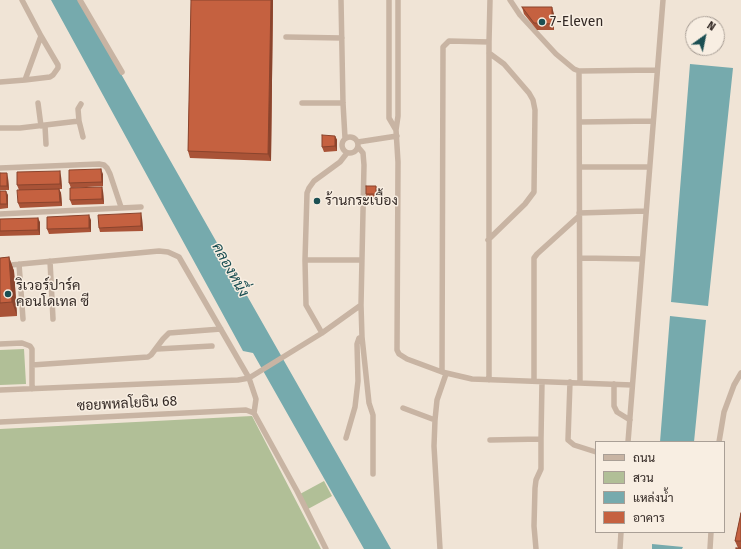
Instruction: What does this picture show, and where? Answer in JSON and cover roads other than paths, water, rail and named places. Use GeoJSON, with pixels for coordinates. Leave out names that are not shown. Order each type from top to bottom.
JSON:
{"type":"FeatureCollection","features":[{"type":"Feature","properties":{"kind":"street"},"geometry":{"type":"LineString","coordinates":[[0,82],[50,77],[58,68],[58,65],[22,0]]}},
{"type":"Feature","properties":{"kind":"street"},"geometry":{"type":"LineString","coordinates":[[80,0],[122,72]]}},
{"type":"Feature","properties":{"kind":"street"},"geometry":{"type":"LineString","coordinates":[[341,0],[345,138],[342,142],[342,147],[347,153]]}},
{"type":"Feature","properties":{"kind":"street"},"geometry":{"type":"LineString","coordinates":[[389,0],[389,118],[396,133]]}},
{"type":"Feature","properties":{"kind":"street"},"geometry":{"type":"LineString","coordinates":[[398,0],[398,116],[396,133],[398,162],[397,350],[403,357],[444,373],[462,378],[632,385]]}},
{"type":"Feature","properties":{"kind":"street"},"geometry":{"type":"LineString","coordinates":[[488,380],[490,0]]}},
{"type":"Feature","properties":{"kind":"street"},"geometry":{"type":"LineString","coordinates":[[510,0],[520,15],[556,54],[568,65],[579,71],[656,70]]}},
{"type":"Feature","properties":{"kind":"street"},"geometry":{"type":"LineString","coordinates":[[628,441],[656,70],[663,0]]}},
{"type":"Feature","properties":{"kind":"street"},"geometry":{"type":"LineString","coordinates":[[25,80],[41,36]]}},
{"type":"Feature","properties":{"kind":"street"},"geometry":{"type":"LineString","coordinates":[[286,37],[342,38]]}},
{"type":"Feature","properties":{"kind":"street"},"geometry":{"type":"LineString","coordinates":[[440,549],[434,446],[434,420],[444,373],[443,47],[449,42],[489,42]]}},
{"type":"Feature","properties":{"kind":"street"},"geometry":{"type":"LineString","coordinates":[[488,240],[525,204],[534,192],[535,110],[533,100],[529,93],[504,64],[489,53]]}},
{"type":"Feature","properties":{"kind":"street"},"geometry":{"type":"LineString","coordinates":[[579,71],[580,382]]}},
{"type":"Feature","properties":{"kind":"street"},"geometry":{"type":"LineString","coordinates":[[38,103],[46,144]]}},
{"type":"Feature","properties":{"kind":"street"},"geometry":{"type":"LineString","coordinates":[[302,103],[343,103]]}},
{"type":"Feature","properties":{"kind":"street"},"geometry":{"type":"LineString","coordinates":[[81,104],[78,109],[78,121],[83,137]]}},
{"type":"Feature","properties":{"kind":"street"},"geometry":{"type":"LineString","coordinates":[[0,128],[43,126],[78,121]]}},
{"type":"Feature","properties":{"kind":"street"},"geometry":{"type":"LineString","coordinates":[[580,122],[653,121]]}},
{"type":"Feature","properties":{"kind":"street"},"geometry":{"type":"LineString","coordinates":[[322,333],[306,304],[305,260],[307,200],[309,188],[317,179],[340,162],[347,153],[352,153],[358,144],[396,133]]}},
{"type":"Feature","properties":{"kind":"street"},"geometry":{"type":"LineString","coordinates":[[345,138],[352,137],[358,144],[363,153],[364,161],[361,305],[362,337],[369,403],[373,415],[373,474]]}},
{"type":"Feature","properties":{"kind":"street"},"geometry":{"type":"LineString","coordinates":[[0,168],[99,164],[107,168],[121,207]]}},
{"type":"Feature","properties":{"kind":"street"},"geometry":{"type":"LineString","coordinates":[[580,167],[649,167]]}},
{"type":"Feature","properties":{"kind":"street"},"geometry":{"type":"LineString","coordinates":[[0,214],[141,206]]}},
{"type":"Feature","properties":{"kind":"street"},"geometry":{"type":"LineString","coordinates":[[534,381],[534,258],[579,215],[645,211]]}},
{"type":"Feature","properties":{"kind":"street"},"geometry":{"type":"LineString","coordinates":[[0,266],[159,251],[174,254],[183,262],[221,329],[251,377],[256,399],[254,413],[297,491],[326,549]]}},
{"type":"Feature","properties":{"kind":"street"},"geometry":{"type":"LineString","coordinates":[[580,258],[642,259]]}},
{"type":"Feature","properties":{"kind":"street"},"geometry":{"type":"LineString","coordinates":[[305,260],[361,260]]}},
{"type":"Feature","properties":{"kind":"street"},"geometry":{"type":"LineString","coordinates":[[50,261],[53,319]]}},
{"type":"Feature","properties":{"kind":"street"},"geometry":{"type":"LineString","coordinates":[[19,264],[23,319]]}},
{"type":"Feature","properties":{"kind":"street"},"geometry":{"type":"LineString","coordinates":[[0,390],[230,380],[251,377],[322,333],[361,305]]}},
{"type":"Feature","properties":{"kind":"street"},"geometry":{"type":"LineString","coordinates":[[32,364],[148,358],[169,333],[221,329]]}},
{"type":"Feature","properties":{"kind":"street"},"geometry":{"type":"LineString","coordinates":[[346,438],[355,407],[358,381],[357,344],[359,338],[362,337]]}},
{"type":"Feature","properties":{"kind":"street"},"geometry":{"type":"LineString","coordinates":[[0,344],[27,344],[32,350],[32,389]]}},
{"type":"Feature","properties":{"kind":"street"},"geometry":{"type":"LineString","coordinates":[[157,349],[212,346]]}},
{"type":"Feature","properties":{"kind":"street"},"geometry":{"type":"LineString","coordinates":[[719,441],[724,412],[734,385],[741,373]]}},
{"type":"Feature","properties":{"kind":"street"},"geometry":{"type":"LineString","coordinates":[[536,549],[534,526],[535,488],[536,480],[541,469],[542,382]]}},
{"type":"Feature","properties":{"kind":"street"},"geometry":{"type":"LineString","coordinates":[[570,382],[568,440],[574,445],[595,452]]}},
{"type":"Feature","properties":{"kind":"street"},"geometry":{"type":"LineString","coordinates":[[614,384],[614,406],[617,412],[630,420]]}},
{"type":"Feature","properties":{"kind":"street"},"geometry":{"type":"LineString","coordinates":[[403,408],[434,420]]}},
{"type":"Feature","properties":{"kind":"street","name":"ซอยพหลโยธิน 68"},"geometry":{"type":"LineString","coordinates":[[0,422],[246,410],[254,413]]}},
{"type":"Feature","properties":{"kind":"street"},"geometry":{"type":"LineString","coordinates":[[490,440],[541,439]]}},
{"type":"Feature","properties":{"kind":"street"},"geometry":{"type":"LineString","coordinates":[[620,549],[621,533]]}},
{"type":"Feature","properties":{"kind":"street"},"geometry":{"type":"LineString","coordinates":[[710,549],[711,533]]}},
{"type":"Feature","properties":{"kind":"water","name":"คลองหนึ่ง"},"geometry":{"type":"Polygon","coordinates":[[[51,0],[79,0],[391,549],[364,549],[253,353],[243,351],[51,0]]]}},
{"type":"Feature","properties":{"kind":"water"},"geometry":{"type":"Polygon","coordinates":[[[690,64],[733,68],[708,306],[671,302],[690,64]]]}},
{"type":"Feature","properties":{"kind":"water"},"geometry":{"type":"Polygon","coordinates":[[[670,316],[706,320],[694,441],[660,441],[670,316]]]}},
{"type":"Feature","properties":{"kind":"water"},"geometry":{"type":"Polygon","coordinates":[[[652,544],[683,547],[682,549],[652,549],[652,544]]]}},
{"type":"Feature","properties":{"kind":"place","name":"7-Eleven"},"geometry":{"type":"Point","coordinates":[542,22]}},
{"type":"Feature","properties":{"kind":"place","name":"ร้านกระเบื้อง"},"geometry":{"type":"Point","coordinates":[317,201]}},
{"type":"Feature","properties":{"kind":"place","name":"ริเวอร์ปาร์ค คอนโดเทล ซี"},"geometry":{"type":"Point","coordinates":[8,294]}}]}
